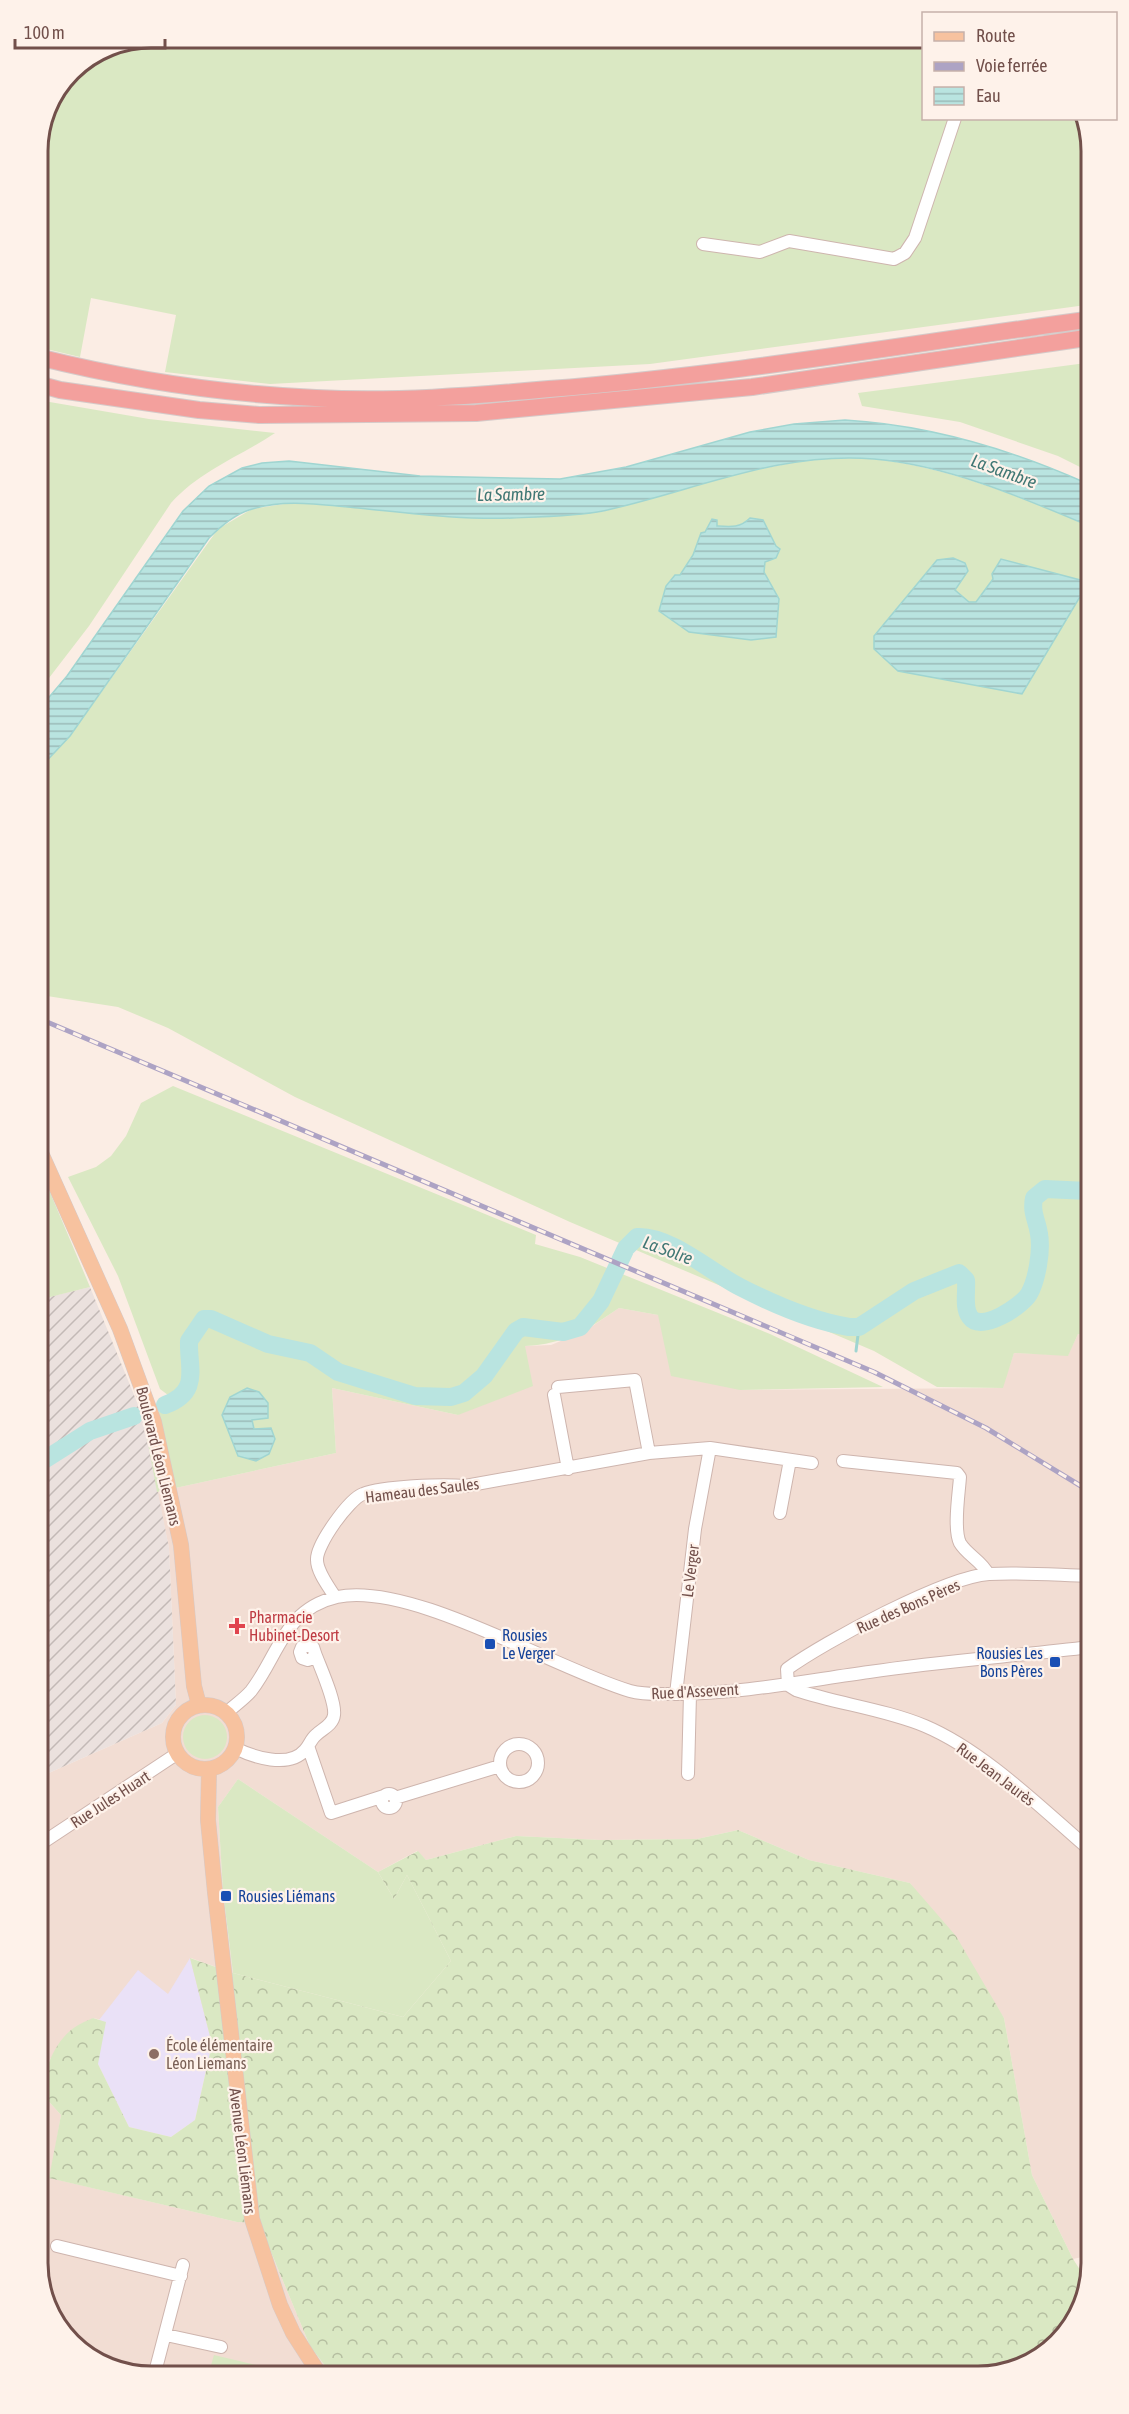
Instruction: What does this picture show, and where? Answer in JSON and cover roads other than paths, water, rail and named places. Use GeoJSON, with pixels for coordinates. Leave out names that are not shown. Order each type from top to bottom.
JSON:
{"type":"FeatureCollection","features":[{"type":"Feature","properties":{"kind":"highway"},"geometry":{"type":"LineString","coordinates":[[48,359],[139,379],[256,394],[319,399],[473,396],[616,384],[765,367],[1081,321]]}},
{"type":"Feature","properties":{"kind":"highway"},"geometry":{"type":"LineString","coordinates":[[48,387],[187,408],[259,415],[476,413],[752,387],[1081,339]]}},
{"type":"Feature","properties":{"kind":"main road","name":"Boulevard Léon Liemans"},"geometry":{"type":"LineString","coordinates":[[48,1171],[120,1329],[154,1422],[181,1545],[194,1686],[199,1706]]}},
{"type":"Feature","properties":{"kind":"main road"},"geometry":{"type":"LineString","coordinates":[[210,1705],[226,1713],[237,1731],[235,1748],[224,1763],[209,1769],[192,1766],[178,1753],[173,1739],[177,1722],[185,1712],[199,1706],[210,1705]]}},
{"type":"Feature","properties":{"kind":"main road","name":"Avenue Léon Liémans"},"geometry":{"type":"LineString","coordinates":[[209,1769],[208,1820],[252,2219],[280,2305],[293,2333],[314,2366]]}},
{"type":"Feature","properties":{"kind":"street"},"geometry":{"type":"LineString","coordinates":[[703,244],[760,252],[789,241],[894,259],[905,253],[915,238],[954,120]]}},
{"type":"Feature","properties":{"kind":"street"},"geometry":{"type":"LineString","coordinates":[[649,1453],[635,1380],[556,1391],[568,1469],[649,1453],[710,1448],[812,1463]]}},
{"type":"Feature","properties":{"kind":"street","name":"Le Verger"},"geometry":{"type":"LineString","coordinates":[[676,1694],[695,1529],[710,1448]]}},
{"type":"Feature","properties":{"kind":"street"},"geometry":{"type":"LineString","coordinates":[[780,1513],[790,1460]]}},
{"type":"Feature","properties":{"kind":"street"},"geometry":{"type":"LineString","coordinates":[[843,1461],[957,1473],[960,1477],[958,1531],[961,1544],[983,1564],[988,1574]]}},
{"type":"Feature","properties":{"kind":"street","name":"Hameau des Saules"},"geometry":{"type":"LineString","coordinates":[[335,1597],[316,1562],[318,1552],[345,1507],[363,1494],[442,1484],[465,1486],[568,1469]]}},
{"type":"Feature","properties":{"kind":"street","name":"Rue des Bons Pères"},"geometry":{"type":"LineString","coordinates":[[788,1685],[788,1669],[804,1657],[913,1601],[967,1579],[988,1574],[1081,1576]]}},
{"type":"Feature","properties":{"kind":"street","name":"Rue d'Assevent"},"geometry":{"type":"LineString","coordinates":[[226,1713],[250,1692],[289,1627],[306,1611],[335,1597],[371,1595],[399,1601],[470,1625],[632,1692],[690,1694],[788,1685],[872,1671],[1081,1648]]}},
{"type":"Feature","properties":{"kind":"street"},"geometry":{"type":"LineString","coordinates":[[235,1748],[253,1757],[276,1760],[299,1755],[332,1721],[334,1714],[315,1653]]}},
{"type":"Feature","properties":{"kind":"street","name":"Rue Jean Jaurès"},"geometry":{"type":"LineString","coordinates":[[788,1685],[814,1696],[925,1726],[942,1735],[986,1763],[1081,1842]]}},
{"type":"Feature","properties":{"kind":"street"},"geometry":{"type":"LineString","coordinates":[[688,1774],[690,1694]]}},
{"type":"Feature","properties":{"kind":"street"},"geometry":{"type":"LineString","coordinates":[[308,1746],[331,1813],[500,1766]]}},
{"type":"Feature","properties":{"kind":"street","name":"Rue Jules Huart"},"geometry":{"type":"LineString","coordinates":[[48,1839],[178,1753]]}},
{"type":"Feature","properties":{"kind":"street"},"geometry":{"type":"LineString","coordinates":[[57,2246],[182,2271],[157,2366]]}},
{"type":"Feature","properties":{"kind":"street"},"geometry":{"type":"LineString","coordinates":[[166,2335],[220,2347]]}},
{"type":"Feature","properties":{"kind":"water","name":"La Sambre"},"geometry":{"type":"Polygon","coordinates":[[[845,420],[876,423],[938,433],[998,449],[1081,481],[1081,523],[1010,493],[956,475],[901,462],[839,458],[804,461],[737,474],[637,503],[594,513],[571,515],[474,518],[304,503],[263,506],[238,515],[209,538],[70,736],[48,759],[48,698],[67,676],[183,511],[209,486],[242,468],[262,463],[289,461],[420,476],[560,479],[626,467],[750,432],[794,424],[845,420]]]}},
{"type":"Feature","properties":{"kind":"water"},"geometry":{"type":"Polygon","coordinates":[[[750,518],[763,520],[776,546],[780,549],[776,558],[765,562],[764,572],[779,599],[776,637],[751,640],[689,632],[659,611],[666,586],[675,575],[680,575],[693,555],[701,533],[705,532],[712,519],[717,520],[717,526],[731,527],[743,524],[750,518]]]}},
{"type":"Feature","properties":{"kind":"water"},"geometry":{"type":"Polygon","coordinates":[[[953,558],[965,563],[968,571],[955,590],[969,602],[976,602],[993,579],[992,574],[1001,559],[1081,580],[1081,595],[1022,694],[898,671],[874,649],[874,636],[937,560],[953,558]]]}},
{"type":"Feature","properties":{"kind":"water"},"geometry":{"type":"Polygon","coordinates":[[[247,1388],[259,1392],[268,1403],[268,1418],[252,1420],[254,1429],[271,1428],[275,1439],[269,1454],[256,1461],[238,1456],[222,1415],[230,1397],[247,1388]]]}},
{"type":"Feature","properties":{"kind":"waterway","name":"La Solre"},"geometry":{"type":"LineString","coordinates":[[165,1405],[176,1400],[188,1386],[190,1378],[189,1341],[204,1319],[211,1319],[268,1344],[310,1353],[338,1372],[415,1396],[451,1397],[464,1393],[484,1376],[516,1331],[523,1327],[563,1332],[580,1327],[601,1301],[626,1248],[637,1237],[650,1238],[677,1248],[729,1281],[793,1311],[821,1321],[859,1327],[914,1291],[959,1273],[966,1280],[966,1305],[970,1317],[975,1321],[992,1320],[1010,1311],[1025,1299],[1034,1281],[1040,1248],[1033,1208],[1034,1198],[1045,1189],[1081,1191]]}},
{"type":"Feature","properties":{"kind":"waterway"},"geometry":{"type":"LineString","coordinates":[[856,1351],[859,1327]]}},
{"type":"Feature","properties":{"kind":"waterway","name":"La Solre"},"geometry":{"type":"LineString","coordinates":[[48,1458],[90,1431],[134,1416]]}},
{"type":"Feature","properties":{"kind":"railway"},"geometry":{"type":"LineString","coordinates":[[48,1022],[874,1372],[986,1428],[1081,1486]]}},
{"type":"Feature","properties":{"kind":"place","name":"Pharmacie Hubinet-Desort"},"geometry":{"type":"Point","coordinates":[237,1626]}},
{"type":"Feature","properties":{"kind":"place","name":"Rousies Le Verger"},"geometry":{"type":"Point","coordinates":[490,1644]}},
{"type":"Feature","properties":{"kind":"place","name":"Rousies Les Bons Pères"},"geometry":{"type":"Point","coordinates":[1055,1662]}},
{"type":"Feature","properties":{"kind":"place","name":"Rousies Liémans"},"geometry":{"type":"Point","coordinates":[226,1896]}},
{"type":"Feature","properties":{"kind":"place","name":"École élémentaire Léon Liemans"},"geometry":{"type":"Point","coordinates":[154,2054]}}]}
